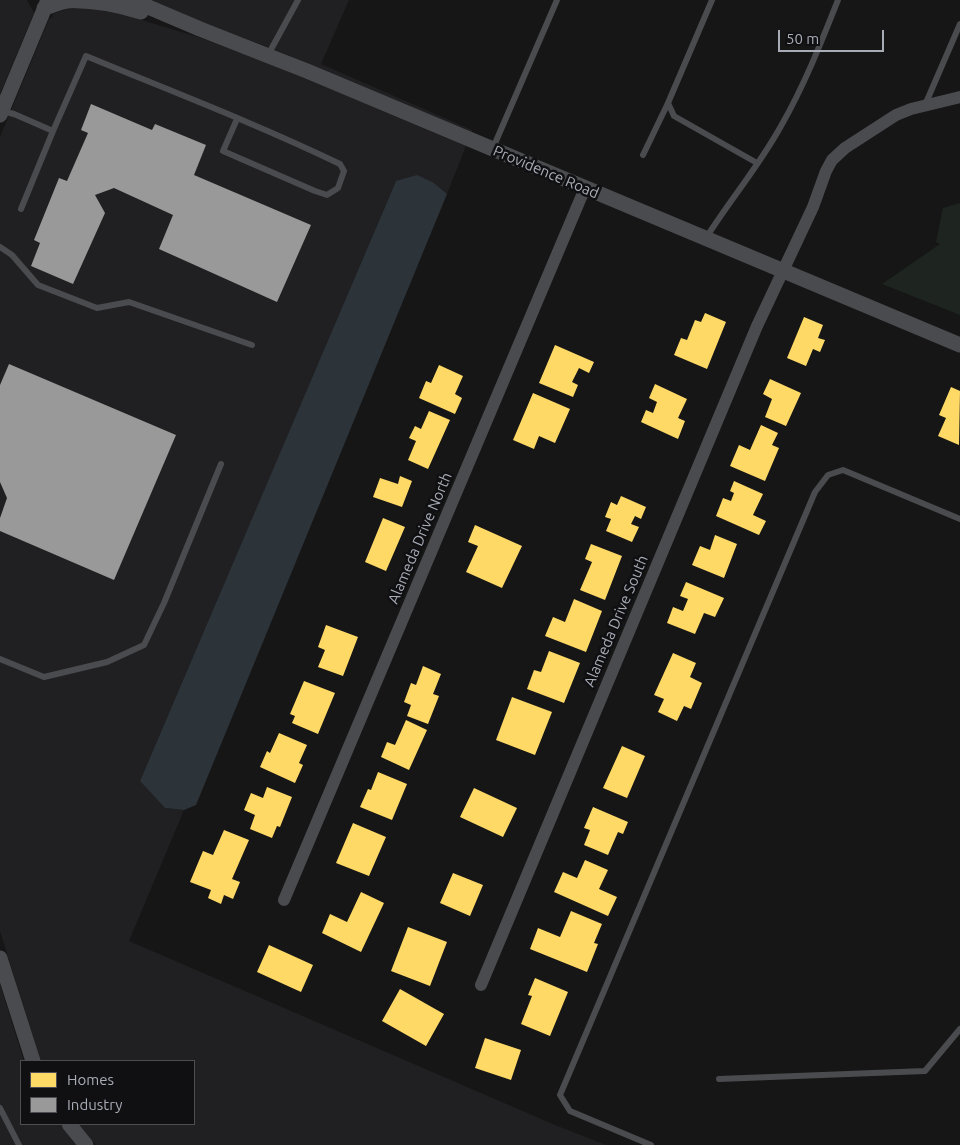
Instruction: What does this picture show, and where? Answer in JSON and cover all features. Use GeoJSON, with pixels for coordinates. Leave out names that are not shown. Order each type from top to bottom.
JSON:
{"type":"FeatureCollection","features":[{"type":"Feature","properties":{"kind":"street","name":"Providence Road"},"geometry":{"type":"LineString","coordinates":[[132,0],[268,55],[960,345]]}},
{"type":"Feature","properties":{"kind":"street"},"geometry":{"type":"LineString","coordinates":[[1,113],[43,5],[66,1],[91,1],[124,6],[200,29]]}},
{"type":"Feature","properties":{"kind":"street","name":"Alameda Drive South"},"geometry":{"type":"LineString","coordinates":[[481,985],[757,326],[813,208],[826,171],[832,160],[845,148],[896,115],[925,105],[960,97]]}},
{"type":"Feature","properties":{"kind":"street","name":"Alameda Drive North"},"geometry":{"type":"LineString","coordinates":[[284,900],[585,188]]}},
{"type":"Feature","properties":{"kind":"street"},"geometry":{"type":"LineString","coordinates":[[0,958],[32,1060]]}},
{"type":"Feature","properties":{"kind":"street"},"geometry":{"type":"LineString","coordinates":[[70,1125],[80,1143]]}},
{"type":"Feature","properties":{"kind":"lane"},"geometry":{"type":"LineString","coordinates":[[268,55],[298,0]]}},
{"type":"Feature","properties":{"kind":"lane"},"geometry":{"type":"LineString","coordinates":[[492,149],[557,0]]}},
{"type":"Feature","properties":{"kind":"lane"},"geometry":{"type":"LineString","coordinates":[[643,155],[668,103],[712,0]]}},
{"type":"Feature","properties":{"kind":"lane"},"geometry":{"type":"LineString","coordinates":[[706,238],[781,128],[797,98],[838,0]]}},
{"type":"Feature","properties":{"kind":"lane"},"geometry":{"type":"LineString","coordinates":[[925,105],[960,24]]}},
{"type":"Feature","properties":{"kind":"lane"},"geometry":{"type":"LineString","coordinates":[[21,209],[86,56],[237,119],[340,164],[344,171],[338,188],[328,195],[315,191],[223,151],[237,119]]}},
{"type":"Feature","properties":{"kind":"lane"},"geometry":{"type":"LineString","coordinates":[[668,103],[674,116],[757,163]]}},
{"type":"Feature","properties":{"kind":"lane"},"geometry":{"type":"LineString","coordinates":[[1,113],[14,114],[53,131]]}},
{"type":"Feature","properties":{"kind":"lane"},"geometry":{"type":"LineString","coordinates":[[0,248],[12,255],[38,284],[97,308],[129,302],[252,345]]}},
{"type":"Feature","properties":{"kind":"lane"},"geometry":{"type":"LineString","coordinates":[[0,658],[44,677],[107,662],[144,645],[164,603],[221,464]]}},
{"type":"Feature","properties":{"kind":"lane"},"geometry":{"type":"LineString","coordinates":[[651,1145],[570,1111],[560,1095],[815,492],[828,475],[843,470],[960,519]]}},
{"type":"Feature","properties":{"kind":"lane"},"geometry":{"type":"LineString","coordinates":[[719,1080],[925,1071],[960,1029]]}},
{"type":"Feature","properties":{"kind":"lane"},"geometry":{"type":"LineString","coordinates":[[0,1108],[17,1145]]}},
{"type":"Feature","properties":{"kind":"shaded area"},"geometry":{"type":"Polygon","coordinates":[[[0,0],[27,0],[34,13],[0,94],[0,0]]]}},
{"type":"Feature","properties":{"kind":"shaded area"},"geometry":{"type":"Polygon","coordinates":[[[150,0],[349,0],[321,64],[472,130],[472,132],[271,48],[203,23],[150,0]]]}},
{"type":"Feature","properties":{"kind":"shaded area"},"geometry":{"type":"Polygon","coordinates":[[[68,9],[91,9],[122,14],[198,37],[266,62],[466,146],[447,194],[434,183],[396,181],[140,781],[165,808],[184,810],[129,941],[555,1125],[606,1145],[96,1145],[80,1125],[195,1125],[195,1060],[40,1059],[0,931],[0,137],[49,19],[53,17],[52,14],[68,9]]]}},
{"type":"Feature","properties":{"kind":"shaded area"},"geometry":{"type":"Polygon","coordinates":[[[417,175],[434,183],[447,194],[196,805],[184,810],[165,808],[140,781],[396,181],[417,175]]]}},
{"type":"Feature","properties":{"kind":"shaded area"},"geometry":{"type":"Polygon","coordinates":[[[960,203],[960,315],[882,284],[940,244],[936,242],[943,208],[960,203]]]}},
{"type":"Feature","properties":{"kind":"shaded area"},"geometry":{"type":"Polygon","coordinates":[[[0,984],[24,1060],[20,1060],[20,1125],[61,1125],[76,1145],[0,1145],[0,984]]]}},
{"type":"Feature","properties":{"kind":"building: Homes"},"geometry":{"type":"Polygon","coordinates":[[[705,313],[726,322],[707,369],[674,355],[681,338],[687,340],[695,320],[701,322],[705,313]]]}},
{"type":"Feature","properties":{"kind":"building: Homes"},"geometry":{"type":"Polygon","coordinates":[[[804,317],[823,325],[818,338],[825,340],[820,352],[813,349],[806,366],[787,358],[804,317]]]}},
{"type":"Feature","properties":{"kind":"building: Homes"},"geometry":{"type":"Polygon","coordinates":[[[555,345],[594,362],[589,373],[579,368],[572,382],[578,385],[573,397],[539,383],[555,345]]]}},
{"type":"Feature","properties":{"kind":"building: Homes"},"geometry":{"type":"Polygon","coordinates":[[[439,365],[463,376],[455,394],[462,398],[455,414],[419,398],[426,381],[431,383],[439,365]]]}},
{"type":"Feature","properties":{"kind":"building: Homes"},"geometry":{"type":"Polygon","coordinates":[[[770,379],[801,393],[786,426],[765,417],[772,399],[763,394],[770,379]]]}},
{"type":"Feature","properties":{"kind":"building: Homes"},"geometry":{"type":"Polygon","coordinates":[[[655,384],[687,399],[678,418],[685,421],[678,439],[641,422],[646,410],[653,413],[657,402],[649,398],[655,384]]]}},
{"type":"Feature","properties":{"kind":"building: Homes"},"geometry":{"type":"Polygon","coordinates":[[[951,387],[960,391],[959,445],[938,436],[946,418],[939,415],[951,387]]]}},
{"type":"Feature","properties":{"kind":"building: Homes"},"geometry":{"type":"Polygon","coordinates":[[[533,393],[570,409],[555,443],[539,436],[534,449],[513,440],[533,393]]]}},
{"type":"Feature","properties":{"kind":"building: Homes"},"geometry":{"type":"Polygon","coordinates":[[[429,411],[450,420],[428,469],[408,460],[416,441],[409,438],[415,426],[421,429],[429,411]]]}},
{"type":"Feature","properties":{"kind":"building: Homes"},"geometry":{"type":"Polygon","coordinates":[[[761,425],[778,433],[772,445],[779,448],[765,481],[730,466],[739,445],[750,450],[761,425]]]}},
{"type":"Feature","properties":{"kind":"building: Homes"},"geometry":{"type":"Polygon","coordinates":[[[400,476],[412,481],[402,507],[373,497],[380,478],[398,484],[400,476]]]}},
{"type":"Feature","properties":{"kind":"building: Homes"},"geometry":{"type":"Polygon","coordinates":[[[734,481],[763,494],[753,515],[766,521],[759,535],[716,516],[723,498],[731,501],[734,493],[730,491],[734,481]]]}},
{"type":"Feature","properties":{"kind":"building: Homes"},"geometry":{"type":"Polygon","coordinates":[[[621,496],[646,507],[641,519],[635,516],[631,524],[639,527],[632,542],[606,531],[611,519],[605,517],[611,502],[617,505],[621,496]]]}},
{"type":"Feature","properties":{"kind":"building: Homes"},"geometry":{"type":"Polygon","coordinates":[[[383,518],[405,527],[386,571],[365,562],[383,518]]]}},
{"type":"Feature","properties":{"kind":"building: Homes"},"geometry":{"type":"Polygon","coordinates":[[[475,525],[522,546],[502,588],[466,572],[478,546],[468,542],[475,525]]]}},
{"type":"Feature","properties":{"kind":"building: Homes"},"geometry":{"type":"Polygon","coordinates":[[[715,535],[737,544],[724,578],[692,565],[700,546],[710,550],[715,535]]]}},
{"type":"Feature","properties":{"kind":"building: Homes"},"geometry":{"type":"Polygon","coordinates":[[[591,544],[622,556],[605,600],[580,590],[592,562],[585,559],[591,544]]]}},
{"type":"Feature","properties":{"kind":"building: Homes"},"geometry":{"type":"Polygon","coordinates":[[[686,582],[724,598],[715,617],[704,613],[695,634],[667,623],[673,607],[683,611],[688,599],[680,596],[686,582]]]}},
{"type":"Feature","properties":{"kind":"building: Homes"},"geometry":{"type":"Polygon","coordinates":[[[574,599],[602,611],[586,652],[545,636],[553,617],[565,622],[574,599]]]}},
{"type":"Feature","properties":{"kind":"building: Homes"},"geometry":{"type":"Polygon","coordinates":[[[326,625],[358,637],[343,676],[318,667],[325,650],[318,647],[326,625]]]}},
{"type":"Feature","properties":{"kind":"building: Homes"},"geometry":{"type":"Polygon","coordinates":[[[549,651],[580,663],[564,703],[527,689],[534,670],[541,672],[549,651]]]}},
{"type":"Feature","properties":{"kind":"building: Homes"},"geometry":{"type":"Polygon","coordinates":[[[673,653],[696,663],[690,677],[702,683],[691,709],[684,706],[677,721],[658,712],[664,699],[654,695],[673,653]]]}},
{"type":"Feature","properties":{"kind":"building: Homes"},"geometry":{"type":"Polygon","coordinates":[[[423,666],[441,674],[433,694],[439,696],[428,724],[407,716],[411,705],[404,702],[411,683],[416,685],[423,666]]]}},
{"type":"Feature","properties":{"kind":"building: Homes"},"geometry":{"type":"Polygon","coordinates":[[[304,681],[335,693],[318,734],[292,723],[295,716],[290,714],[304,681]]]}},
{"type":"Feature","properties":{"kind":"building: Homes"},"geometry":{"type":"Polygon","coordinates":[[[512,697],[552,712],[535,755],[496,740],[512,697]]]}},
{"type":"Feature","properties":{"kind":"building: Homes"},"geometry":{"type":"Polygon","coordinates":[[[406,720],[427,730],[409,770],[381,757],[387,742],[395,745],[406,720]]]}},
{"type":"Feature","properties":{"kind":"building: Homes"},"geometry":{"type":"Polygon","coordinates":[[[279,733],[307,745],[299,763],[303,765],[295,783],[260,767],[267,751],[270,753],[279,733]]]}},
{"type":"Feature","properties":{"kind":"building: Homes"},"geometry":{"type":"Polygon","coordinates":[[[622,746],[645,756],[627,798],[603,788],[622,746]]]}},
{"type":"Feature","properties":{"kind":"building: Homes"},"geometry":{"type":"Polygon","coordinates":[[[378,772],[407,784],[392,820],[360,807],[368,789],[371,790],[378,772]]]}},
{"type":"Feature","properties":{"kind":"building: Homes"},"geometry":{"type":"Polygon","coordinates":[[[267,787],[292,797],[280,827],[277,826],[272,838],[250,829],[255,815],[244,810],[251,793],[263,798],[267,787]]]}},
{"type":"Feature","properties":{"kind":"building: Homes"},"geometry":{"type":"Polygon","coordinates":[[[474,788],[517,808],[503,837],[460,817],[474,788]]]}},
{"type":"Feature","properties":{"kind":"building: Homes"},"geometry":{"type":"Polygon","coordinates":[[[593,807],[628,822],[623,834],[618,832],[608,855],[584,845],[590,830],[584,828],[593,807]]]}},
{"type":"Feature","properties":{"kind":"building: Homes"},"geometry":{"type":"Polygon","coordinates":[[[353,823],[386,837],[369,876],[336,863],[353,823]]]}},
{"type":"Feature","properties":{"kind":"building: Homes"},"geometry":{"type":"Polygon","coordinates":[[[224,830],[249,840],[232,879],[240,882],[233,899],[224,895],[221,904],[208,898],[211,890],[190,882],[203,851],[213,855],[224,830]]]}},
{"type":"Feature","properties":{"kind":"building: Homes"},"geometry":{"type":"Polygon","coordinates":[[[585,860],[608,870],[599,889],[617,897],[608,916],[554,892],[563,872],[577,878],[585,860]]]}},
{"type":"Feature","properties":{"kind":"building: Homes"},"geometry":{"type":"Polygon","coordinates":[[[453,873],[483,885],[470,916],[440,903],[453,873]]]}},
{"type":"Feature","properties":{"kind":"building: Homes"},"geometry":{"type":"Polygon","coordinates":[[[361,892],[384,903],[361,952],[322,933],[330,914],[347,922],[361,892]]]}},
{"type":"Feature","properties":{"kind":"building: Homes"},"geometry":{"type":"Polygon","coordinates":[[[571,911],[602,924],[594,943],[598,944],[587,972],[530,949],[538,928],[560,937],[571,911]]]}},
{"type":"Feature","properties":{"kind":"building: Homes"},"geometry":{"type":"Polygon","coordinates":[[[408,927],[447,942],[430,986],[391,971],[408,927]]]}},
{"type":"Feature","properties":{"kind":"building: Homes"},"geometry":{"type":"Polygon","coordinates":[[[269,945],[313,965],[301,992],[257,972],[269,945]]]}},
{"type":"Feature","properties":{"kind":"building: Homes"},"geometry":{"type":"Polygon","coordinates":[[[535,978],[568,992],[550,1036],[521,1024],[532,996],[528,995],[535,978]]]}},
{"type":"Feature","properties":{"kind":"building: Homes"},"geometry":{"type":"Polygon","coordinates":[[[400,989],[444,1014],[426,1046],[382,1021],[400,989]]]}},
{"type":"Feature","properties":{"kind":"building: Homes"},"geometry":{"type":"Polygon","coordinates":[[[485,1038],[521,1050],[511,1080],[475,1068],[485,1038]]]}},
{"type":"Feature","properties":{"kind":"building: Industry"},"geometry":{"type":"Polygon","coordinates":[[[91,104],[152,130],[155,124],[206,145],[194,175],[311,225],[277,302],[159,249],[173,215],[114,188],[95,195],[105,213],[73,284],[31,266],[40,243],[34,240],[59,178],[67,181],[88,133],[81,130],[91,104]]]}},
{"type":"Feature","properties":{"kind":"building: Industry"},"geometry":{"type":"Polygon","coordinates":[[[9,364],[176,435],[114,580],[0,531],[0,518],[7,498],[0,482],[0,385],[9,364]]]}}]}
